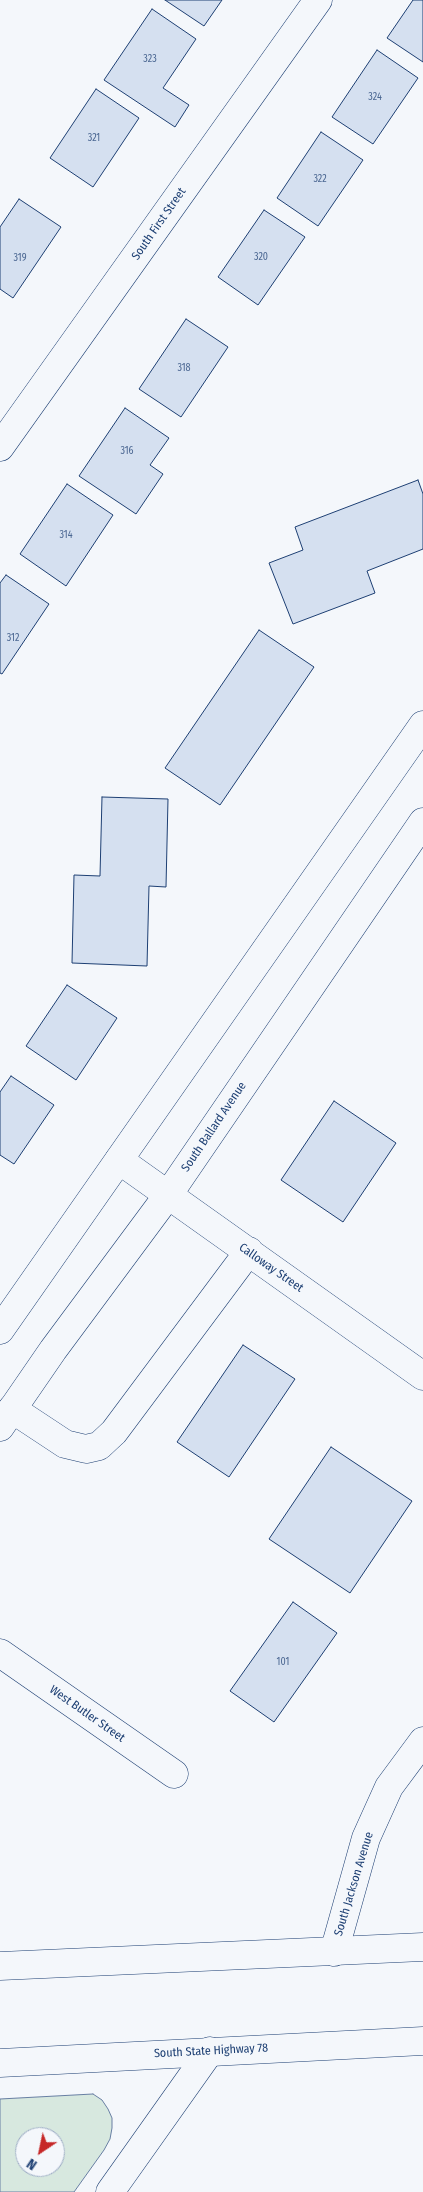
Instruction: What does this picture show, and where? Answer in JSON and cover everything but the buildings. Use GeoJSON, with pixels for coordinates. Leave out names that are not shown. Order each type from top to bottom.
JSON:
{"type":"FeatureCollection","features":[{"type":"Feature","properties":{"kind":"main road","name":"South First Street"},"geometry":{"type":"LineString","coordinates":[[0,447],[318,0]]}},
{"type":"Feature","properties":{"kind":"main road"},"geometry":{"type":"LineString","coordinates":[[0,1330],[421,731]]}},
{"type":"Feature","properties":{"kind":"main road","name":"South Ballard Avenue"},"geometry":{"type":"LineString","coordinates":[[6,1418],[168,1195],[423,822]]}},
{"type":"Feature","properties":{"kind":"main road","name":"Calloway Street"},"geometry":{"type":"LineString","coordinates":[[119,1160],[423,1376]]}},
{"type":"Feature","properties":{"kind":"main road"},"geometry":{"type":"LineString","coordinates":[[6,1418],[65,1444],[86,1449],[99,1446],[114,1432],[249,1252]]}},
{"type":"Feature","properties":{"kind":"main road","name":"West Butler Street"},"geometry":{"type":"LineString","coordinates":[[0,1653],[174,1774]]}},
{"type":"Feature","properties":{"kind":"main road","name":"South Jackson Avenue"},"geometry":{"type":"LineString","coordinates":[[334,1952],[366,1838],[390,1787],[423,1741]]}},
{"type":"Feature","properties":{"kind":"main road"},"geometry":{"type":"LineString","coordinates":[[0,1966],[423,1948]]}},
{"type":"Feature","properties":{"kind":"main road","name":"South State Highway 78"},"geometry":{"type":"LineString","coordinates":[[0,2063],[423,2041]]}},
{"type":"Feature","properties":{"kind":"main road"},"geometry":{"type":"LineString","coordinates":[[110,2192],[210,2051]]}},
{"type":"Feature","properties":{"kind":"shaded area"},"geometry":{"type":"Polygon","coordinates":[[[93,2094],[102,2100],[112,2118],[110,2139],[74,2192],[0,2192],[0,2099],[93,2094]]]}}]}
